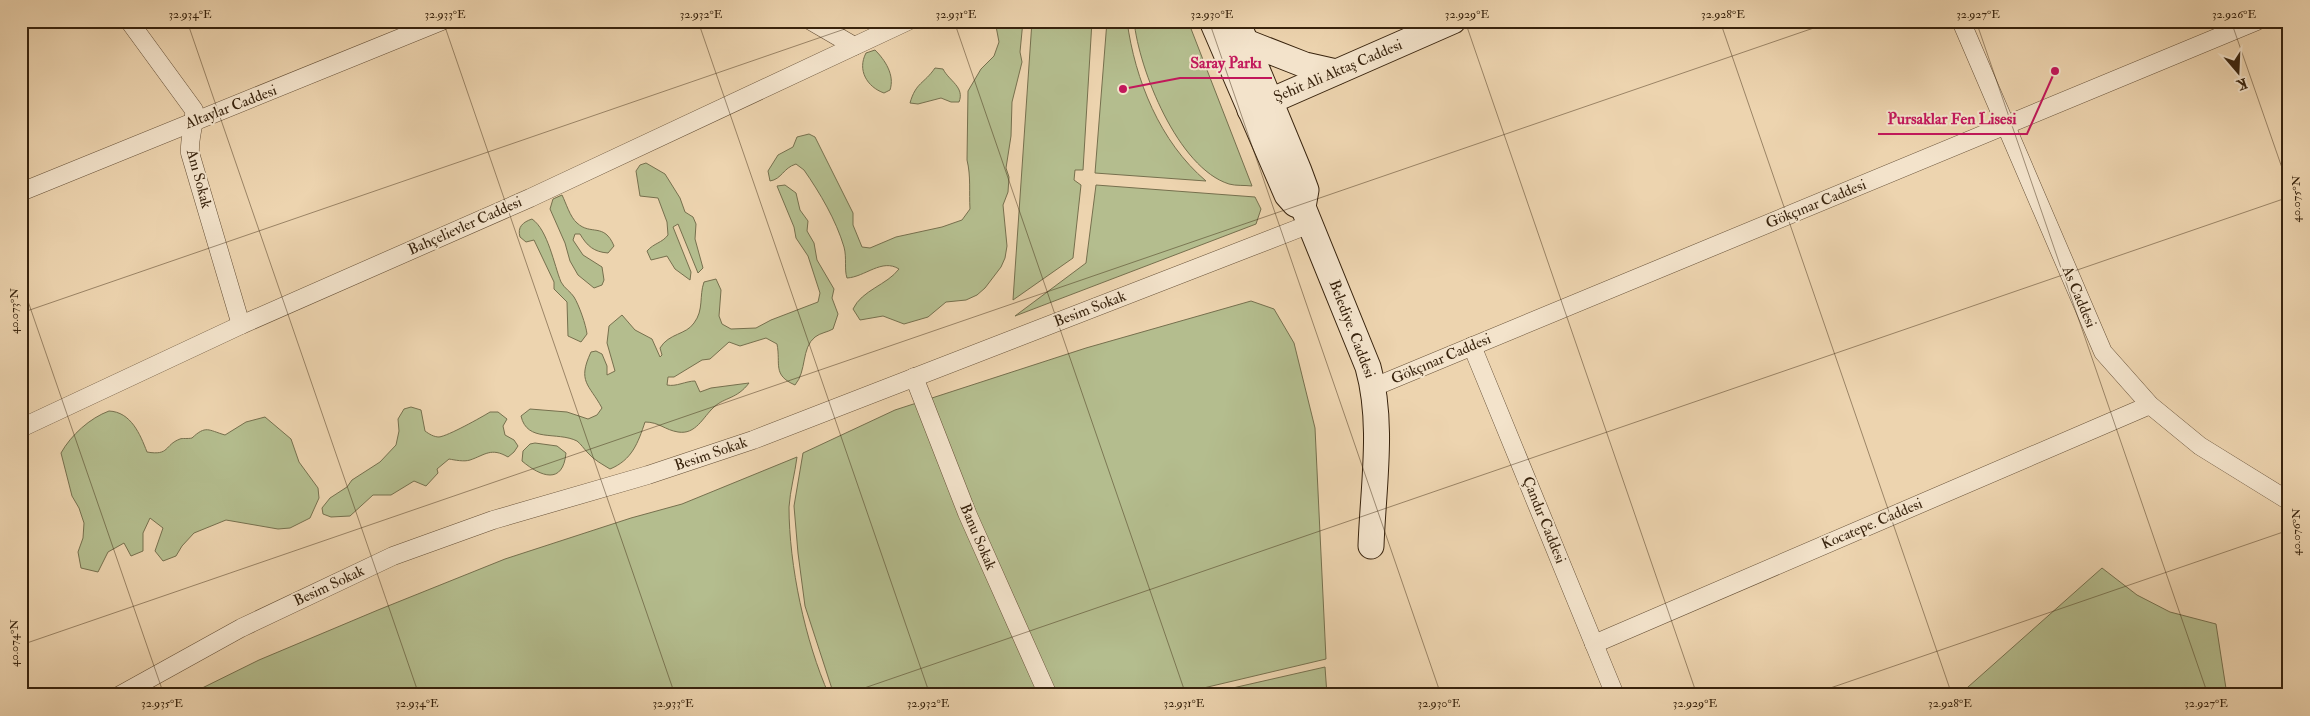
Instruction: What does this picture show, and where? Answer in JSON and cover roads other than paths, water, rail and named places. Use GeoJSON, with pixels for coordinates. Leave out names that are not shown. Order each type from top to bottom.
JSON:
{"type":"FeatureCollection","features":[{"type":"Feature","properties":{"kind":"street"},"geometry":{"type":"LineString","coordinates":[[129,21],[194,110],[195,123]]}},
{"type":"Feature","properties":{"kind":"street","name":"Altaylar Caddesi"},"geometry":{"type":"LineString","coordinates":[[21,192],[178,127],[195,123],[442,21]]}},
{"type":"Feature","properties":{"kind":"street"},"geometry":{"type":"LineString","coordinates":[[811,21],[854,46]]}},
{"type":"Feature","properties":{"kind":"street","name":"Bahçelievler Caddesi"},"geometry":{"type":"LineString","coordinates":[[21,428],[241,325],[530,198],[908,21]]}},
{"type":"Feature","properties":{"kind":"street"},"geometry":{"type":"LineString","coordinates":[[1212,21],[1260,105]]}},
{"type":"Feature","properties":{"kind":"street","name":"As Caddesi"},"geometry":{"type":"LineString","coordinates":[[1961,21],[2103,352],[2150,405],[2200,446],[2289,501]]}},
{"type":"Feature","properties":{"kind":"street","name":"Gökçınar Caddesi"},"geometry":{"type":"LineString","coordinates":[[1374,387],[2257,21]]}},
{"type":"Feature","properties":{"kind":"street","name":"Şehit Ali Aktaş Caddesi"},"geometry":{"type":"LineString","coordinates":[[1260,105],[1441,24]]}},
{"type":"Feature","properties":{"kind":"street"},"geometry":{"type":"LineString","coordinates":[[1242,32],[1260,105],[1286,196],[1307,215]]}},
{"type":"Feature","properties":{"kind":"street"},"geometry":{"type":"LineString","coordinates":[[1242,32],[1305,65],[1336,72]]}},
{"type":"Feature","properties":{"kind":"street","name":"Anı Sokak"},"geometry":{"type":"LineString","coordinates":[[195,123],[189,137],[190,153],[241,325]]}},
{"type":"Feature","properties":{"kind":"street","name":"Besim Sokak"},"geometry":{"type":"LineString","coordinates":[[120,695],[241,628],[394,556],[492,520],[648,475],[725,450],[914,377],[1307,215]]}},
{"type":"Feature","properties":{"kind":"street","name":"Belediye. Caddesi"},"geometry":{"type":"LineString","coordinates":[[1307,215],[1368,366],[1374,387],[1377,420],[1371,546]]}},
{"type":"Feature","properties":{"kind":"street","name":"Çandır Caddesi"},"geometry":{"type":"LineString","coordinates":[[1472,346],[1615,695]]}},
{"type":"Feature","properties":{"kind":"street","name":"Banu Sokak"},"geometry":{"type":"LineString","coordinates":[[914,377],[967,513],[1048,695]]}},
{"type":"Feature","properties":{"kind":"street","name":"Kocatepe. Caddesi"},"geometry":{"type":"LineString","coordinates":[[1594,644],[2150,405]]}},
{"type":"Feature","properties":{"kind":"place","name":"Pursaklar Fen Lisesi"},"geometry":{"type":"Point","coordinates":[2055,71]}},
{"type":"Feature","properties":{"kind":"place","name":"Saray Parkı"},"geometry":{"type":"Point","coordinates":[1123,89]}}]}
